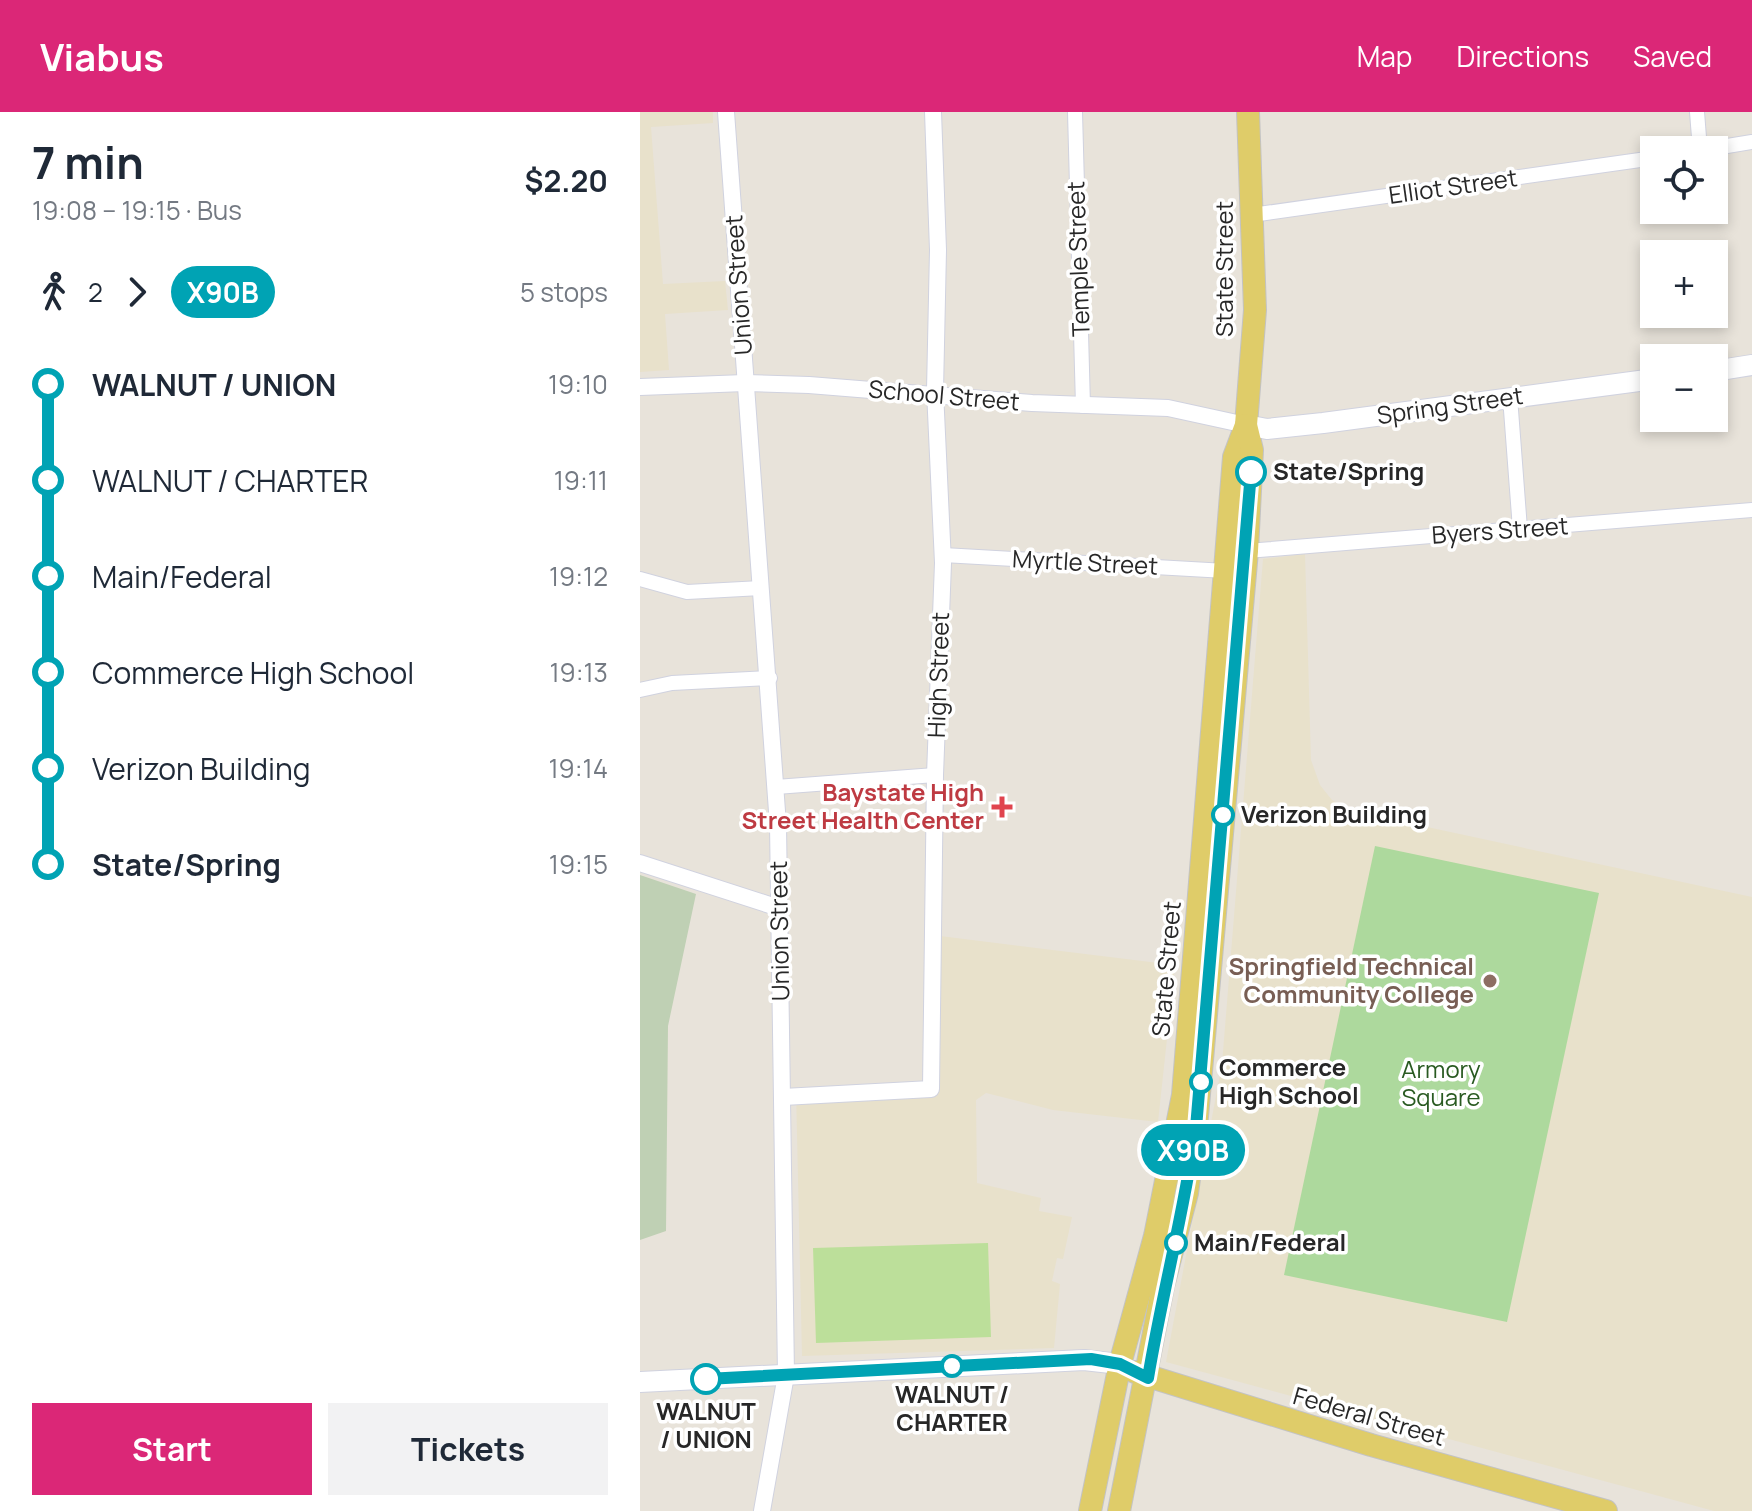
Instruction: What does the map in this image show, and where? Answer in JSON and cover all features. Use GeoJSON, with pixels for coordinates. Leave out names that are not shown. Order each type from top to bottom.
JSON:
{"type":"FeatureCollection","features":[{"type":"Feature","properties":{"kind":"main road","name":"State Street"},"geometry":{"type":"LineString","coordinates":[[1090,1511],[1120,1364],[1176,1190],[1234,457],[1246,425],[1255,310],[1248,112]]}},
{"type":"Feature","properties":{"kind":"main road"},"geometry":{"type":"LineString","coordinates":[[1728,369],[1752,365]]}},
{"type":"Feature","properties":{"kind":"main road","name":"Spring Street"},"geometry":{"type":"LineString","coordinates":[[1246,425],[1267,429],[1295,426],[1640,381]]}},
{"type":"Feature","properties":{"kind":"main road","name":"State Street"},"geometry":{"type":"LineString","coordinates":[[1119,1511],[1148,1378],[1176,1190],[1207,1026],[1238,627],[1247,551],[1252,450],[1246,425]]}},
{"type":"Feature","properties":{"kind":"main road"},"geometry":{"type":"LineString","coordinates":[[640,1382],[1084,1360],[1120,1364]]}},
{"type":"Feature","properties":{"kind":"main road","name":"Federal Street"},"geometry":{"type":"LineString","coordinates":[[1120,1364],[1148,1378],[1606,1511]]}},
{"type":"Feature","properties":{"kind":"street","name":"Union Street"},"geometry":{"type":"LineString","coordinates":[[726,112],[776,787],[786,1375],[762,1511]]}},
{"type":"Feature","properties":{"kind":"street","name":"High Street"},"geometry":{"type":"LineString","coordinates":[[783,1097],[931,1089],[935,775],[943,555],[936,395],[938,239],[933,112]]}},
{"type":"Feature","properties":{"kind":"street","name":"Temple Street"},"geometry":{"type":"LineString","coordinates":[[1075,112],[1083,406]]}},
{"type":"Feature","properties":{"kind":"street"},"geometry":{"type":"LineString","coordinates":[[1697,112],[1700,136]]}},
{"type":"Feature","properties":{"kind":"street"},"geometry":{"type":"LineString","coordinates":[[1728,146],[1752,142]]}},
{"type":"Feature","properties":{"kind":"street","name":"Elliot Street"},"geometry":{"type":"LineString","coordinates":[[1252,215],[1640,160]]}},
{"type":"Feature","properties":{"kind":"street","name":"School Street"},"geometry":{"type":"LineString","coordinates":[[640,387],[745,383],[1083,406],[1168,408],[1246,425]]}},
{"type":"Feature","properties":{"kind":"street"},"geometry":{"type":"LineString","coordinates":[[1510,397],[1520,529]]}},
{"type":"Feature","properties":{"kind":"street","name":"Byers Street"},"geometry":{"type":"LineString","coordinates":[[1247,551],[1752,510]]}},
{"type":"Feature","properties":{"kind":"street","name":"Myrtle Street"},"geometry":{"type":"LineString","coordinates":[[943,555],[1226,571]]}},
{"type":"Feature","properties":{"kind":"street"},"geometry":{"type":"LineString","coordinates":[[640,579],[687,592],[761,588]]}},
{"type":"Feature","properties":{"kind":"street"},"geometry":{"type":"LineString","coordinates":[[640,690],[672,683],[770,678]]}},
{"type":"Feature","properties":{"kind":"street"},"geometry":{"type":"LineString","coordinates":[[776,787],[935,775]]}},
{"type":"Feature","properties":{"kind":"street"},"geometry":{"type":"LineString","coordinates":[[640,863],[779,908]]}},
{"type":"Feature","properties":{"kind":"shaded area"},"geometry":{"type":"Polygon","coordinates":[[[640,112],[713,112],[713,123],[651,127],[663,284],[725,281],[728,310],[665,314],[669,370],[640,372],[640,112]]]}},
{"type":"Feature","properties":{"kind":"shaded area","name":"Springfield Technical Community College"},"geometry":{"type":"Polygon","coordinates":[[[1305,554],[1311,760],[1320,785],[1332,800],[1348,810],[1752,897],[1752,1511],[1714,1511],[1166,1362],[1222,1064],[1263,559],[1305,554]]]}},
{"type":"Feature","properties":{"kind":"shaded area"},"geometry":{"type":"Polygon","coordinates":[[[940,936],[1175,965],[1158,1122],[1053,1110],[986,1093],[976,1100],[977,1183],[1041,1198],[1039,1211],[1072,1217],[1063,1259],[1057,1258],[1052,1281],[1060,1284],[1054,1348],[802,1356],[796,1090],[936,1085],[940,936]]]}},
{"type":"Feature","properties":{"kind":"green space","name":"Armory Square"},"geometry":{"type":"Polygon","coordinates":[[[1375,846],[1599,893],[1507,1322],[1284,1275],[1375,846]]]}},
{"type":"Feature","properties":{"kind":"green space"},"geometry":{"type":"Polygon","coordinates":[[[640,875],[696,894],[668,1026],[666,1231],[640,1240],[640,875]]]}},
{"type":"Feature","properties":{"kind":"green space"},"geometry":{"type":"Polygon","coordinates":[[[988,1243],[991,1337],[816,1343],[813,1248],[988,1243]]]}},
{"type":"Feature","properties":{"kind":"bus line","name":"X90B"},"geometry":{"type":"LineString","coordinates":[[706,1379],[1091,1359],[1120,1364],[1148,1378],[1163,1286],[1187,1193],[1196,1128],[1247,551],[1251,472]]}},
{"type":"Feature","properties":{"kind":"place","name":"State/Spring"},"geometry":{"type":"Point","coordinates":[1251,472]}},
{"type":"Feature","properties":{"kind":"place","name":"Baystate High Street Health Center"},"geometry":{"type":"Point","coordinates":[1002,807]}},
{"type":"Feature","properties":{"kind":"place","name":"Verizon Building"},"geometry":{"type":"Point","coordinates":[1223,815]}},
{"type":"Feature","properties":{"kind":"place","name":"Springfield Technical Community College"},"geometry":{"type":"Point","coordinates":[1490,981]}},
{"type":"Feature","properties":{"kind":"place","name":"Commerce High School"},"geometry":{"type":"Point","coordinates":[1201,1082]}},
{"type":"Feature","properties":{"kind":"place","name":"Main/Federal"},"geometry":{"type":"Point","coordinates":[1176,1243]}},
{"type":"Feature","properties":{"kind":"place","name":"WALNUT / CHARTER"},"geometry":{"type":"Point","coordinates":[952,1366]}},
{"type":"Feature","properties":{"kind":"place","name":"WALNUT / UNION"},"geometry":{"type":"Point","coordinates":[706,1379]}}]}
